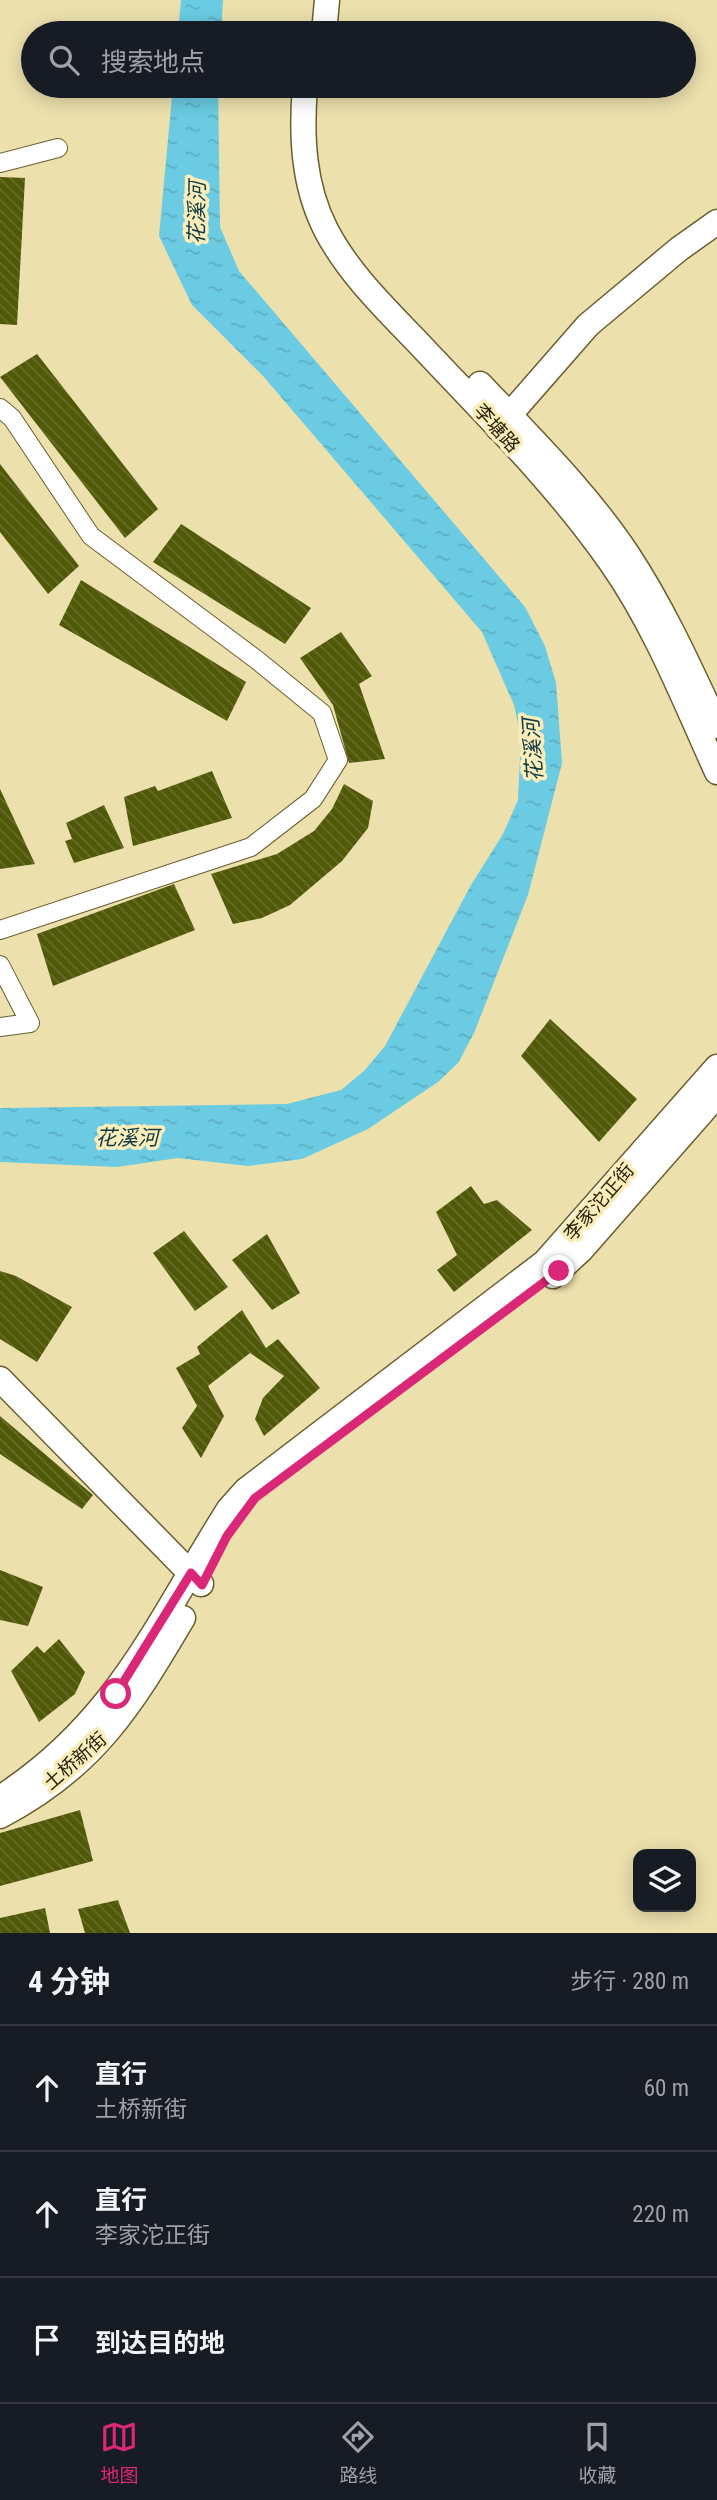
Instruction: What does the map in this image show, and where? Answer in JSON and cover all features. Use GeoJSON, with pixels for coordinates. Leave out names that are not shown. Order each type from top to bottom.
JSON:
{"type":"FeatureCollection","features":[{"type":"Feature","properties":{"kind":"main road"},"geometry":{"type":"LineString","coordinates":[[309,21],[311,0]]}},
{"type":"Feature","properties":{"kind":"main road"},"geometry":{"type":"LineString","coordinates":[[325,21],[327,0]]}},
{"type":"Feature","properties":{"kind":"main road","name":"李塘路"},"geometry":{"type":"LineString","coordinates":[[304,98],[301,133],[306,168],[326,229],[361,282],[599,516],[651,592],[709,688],[717,726]]}},
{"type":"Feature","properties":{"kind":"main road","name":"李塘路"},"geometry":{"type":"LineString","coordinates":[[320,98],[317,133],[320,163],[338,222],[372,271],[504,422],[612,564],[657,643],[717,772]]}},
{"type":"Feature","properties":{"kind":"main road"},"geometry":{"type":"LineString","coordinates":[[504,422],[588,325],[679,249],[717,222]]}},
{"type":"Feature","properties":{"kind":"main road","name":"李家沱正街"},"geometry":{"type":"LineString","coordinates":[[196,1579],[229,1509],[246,1490],[545,1262],[717,1067]]}},
{"type":"Feature","properties":{"kind":"main road","name":"李家沱正街"},"geometry":{"type":"LineString","coordinates":[[196,1579],[255,1498],[559,1271],[717,1095]]}},
{"type":"Feature","properties":{"kind":"main road"},"geometry":{"type":"LineString","coordinates":[[0,1379],[196,1579]]}},
{"type":"Feature","properties":{"kind":"main road","name":"土桥新街"},"geometry":{"type":"LineString","coordinates":[[0,1798],[45,1767],[102,1711],[196,1579]]}},
{"type":"Feature","properties":{"kind":"main road","name":"土桥新街"},"geometry":{"type":"LineString","coordinates":[[0,1816],[57,1779],[116,1724],[144,1685],[196,1579]]}},
{"type":"Feature","properties":{"kind":"street"},"geometry":{"type":"LineString","coordinates":[[0,163],[58,148]]}},
{"type":"Feature","properties":{"kind":"street"},"geometry":{"type":"LineString","coordinates":[[0,408],[12,418],[91,536],[257,660],[321,713],[338,760],[313,799],[251,847],[0,930]]}},
{"type":"Feature","properties":{"kind":"street"},"geometry":{"type":"LineString","coordinates":[[0,965],[30,1023],[0,1027]]}},
{"type":"Feature","properties":{"kind":"water"},"geometry":{"type":"Polygon","coordinates":[[[181,0],[223,0],[222,21],[179,21],[181,0]]]}},
{"type":"Feature","properties":{"kind":"water","name":"花溪河"},"geometry":{"type":"Polygon","coordinates":[[[172,98],[218,98],[220,227],[239,271],[525,607],[545,646],[556,683],[562,763],[528,895],[474,1033],[458,1063],[438,1082],[368,1129],[302,1159],[248,1166],[178,1158],[117,1167],[0,1162],[0,1108],[287,1104],[341,1090],[364,1071],[385,1046],[471,885],[503,834],[518,800],[521,737],[514,705],[482,632],[263,376],[192,305],[159,236],[172,98]]]}},
{"type":"Feature","properties":{"kind":"building"},"geometry":{"type":"Polygon","coordinates":[[[0,177],[25,178],[17,325],[0,324],[0,177]]]}},
{"type":"Feature","properties":{"kind":"building"},"geometry":{"type":"Polygon","coordinates":[[[37,354],[158,509],[125,538],[0,377],[37,354]]]}},
{"type":"Feature","properties":{"kind":"building"},"geometry":{"type":"Polygon","coordinates":[[[0,464],[79,566],[48,594],[0,532],[0,464]]]}},
{"type":"Feature","properties":{"kind":"building"},"geometry":{"type":"Polygon","coordinates":[[[181,524],[311,608],[285,644],[153,562],[181,524]]]}},
{"type":"Feature","properties":{"kind":"building"},"geometry":{"type":"Polygon","coordinates":[[[81,580],[246,682],[227,721],[59,625],[81,580]]]}},
{"type":"Feature","properties":{"kind":"building"},"geometry":{"type":"Polygon","coordinates":[[[341,632],[372,676],[359,684],[385,759],[349,763],[333,705],[300,658],[341,632]]]}},
{"type":"Feature","properties":{"kind":"building"},"geometry":{"type":"Polygon","coordinates":[[[212,771],[232,818],[133,846],[124,797],[155,786],[158,791],[212,771]]]}},
{"type":"Feature","properties":{"kind":"building"},"geometry":{"type":"Polygon","coordinates":[[[344,784],[373,801],[368,828],[342,861],[290,905],[262,918],[233,924],[211,874],[277,854],[314,831],[332,809],[344,784]]]}},
{"type":"Feature","properties":{"kind":"building"},"geometry":{"type":"Polygon","coordinates":[[[0,789],[35,864],[0,869],[0,789]]]}},
{"type":"Feature","properties":{"kind":"building"},"geometry":{"type":"Polygon","coordinates":[[[104,805],[124,848],[74,863],[65,841],[72,839],[66,823],[104,805]]]}},
{"type":"Feature","properties":{"kind":"building"},"geometry":{"type":"Polygon","coordinates":[[[174,884],[195,930],[53,986],[37,934],[174,884]]]}},
{"type":"Feature","properties":{"kind":"building"},"geometry":{"type":"Polygon","coordinates":[[[550,1019],[637,1099],[599,1142],[521,1056],[550,1019]]]}},
{"type":"Feature","properties":{"kind":"building"},"geometry":{"type":"Polygon","coordinates":[[[471,1186],[484,1204],[497,1200],[532,1230],[454,1292],[437,1270],[457,1255],[436,1212],[471,1186]]]}},
{"type":"Feature","properties":{"kind":"building"},"geometry":{"type":"Polygon","coordinates":[[[184,1231],[228,1287],[195,1311],[153,1253],[184,1231]]]}},
{"type":"Feature","properties":{"kind":"building"},"geometry":{"type":"Polygon","coordinates":[[[267,1234],[300,1293],[272,1310],[232,1260],[267,1234]]]}},
{"type":"Feature","properties":{"kind":"building"},"geometry":{"type":"Polygon","coordinates":[[[0,1271],[16,1276],[72,1307],[37,1362],[0,1339],[0,1271]]]}},
{"type":"Feature","properties":{"kind":"building"},"geometry":{"type":"Polygon","coordinates":[[[242,1310],[266,1348],[278,1339],[320,1388],[264,1436],[255,1419],[263,1398],[284,1376],[250,1353],[208,1386],[224,1416],[201,1458],[182,1428],[197,1406],[176,1368],[200,1354],[197,1347],[242,1310]]]}},
{"type":"Feature","properties":{"kind":"building"},"geometry":{"type":"Polygon","coordinates":[[[0,1416],[93,1495],[82,1509],[0,1454],[0,1416]]]}},
{"type":"Feature","properties":{"kind":"building"},"geometry":{"type":"Polygon","coordinates":[[[0,1570],[43,1587],[28,1626],[0,1620],[0,1570]]]}},
{"type":"Feature","properties":{"kind":"building"},"geometry":{"type":"Polygon","coordinates":[[[59,1639],[85,1672],[75,1694],[39,1722],[11,1671],[37,1646],[44,1653],[59,1639]]]}},
{"type":"Feature","properties":{"kind":"building"},"geometry":{"type":"Polygon","coordinates":[[[80,1810],[93,1861],[0,1886],[0,1833],[80,1810]]]}},
{"type":"Feature","properties":{"kind":"building"},"geometry":{"type":"Polygon","coordinates":[[[118,1900],[130,1933],[85,1933],[78,1909],[118,1900]]]}},
{"type":"Feature","properties":{"kind":"building"},"geometry":{"type":"Polygon","coordinates":[[[45,1908],[50,1933],[0,1933],[0,1918],[45,1908]]]}},
{"type":"Feature","properties":{"kind":"route"},"geometry":{"type":"LineString","coordinates":[[116,1694],[191,1573],[202,1585],[227,1536],[255,1498],[532,1294],[559,1271]]}}]}
